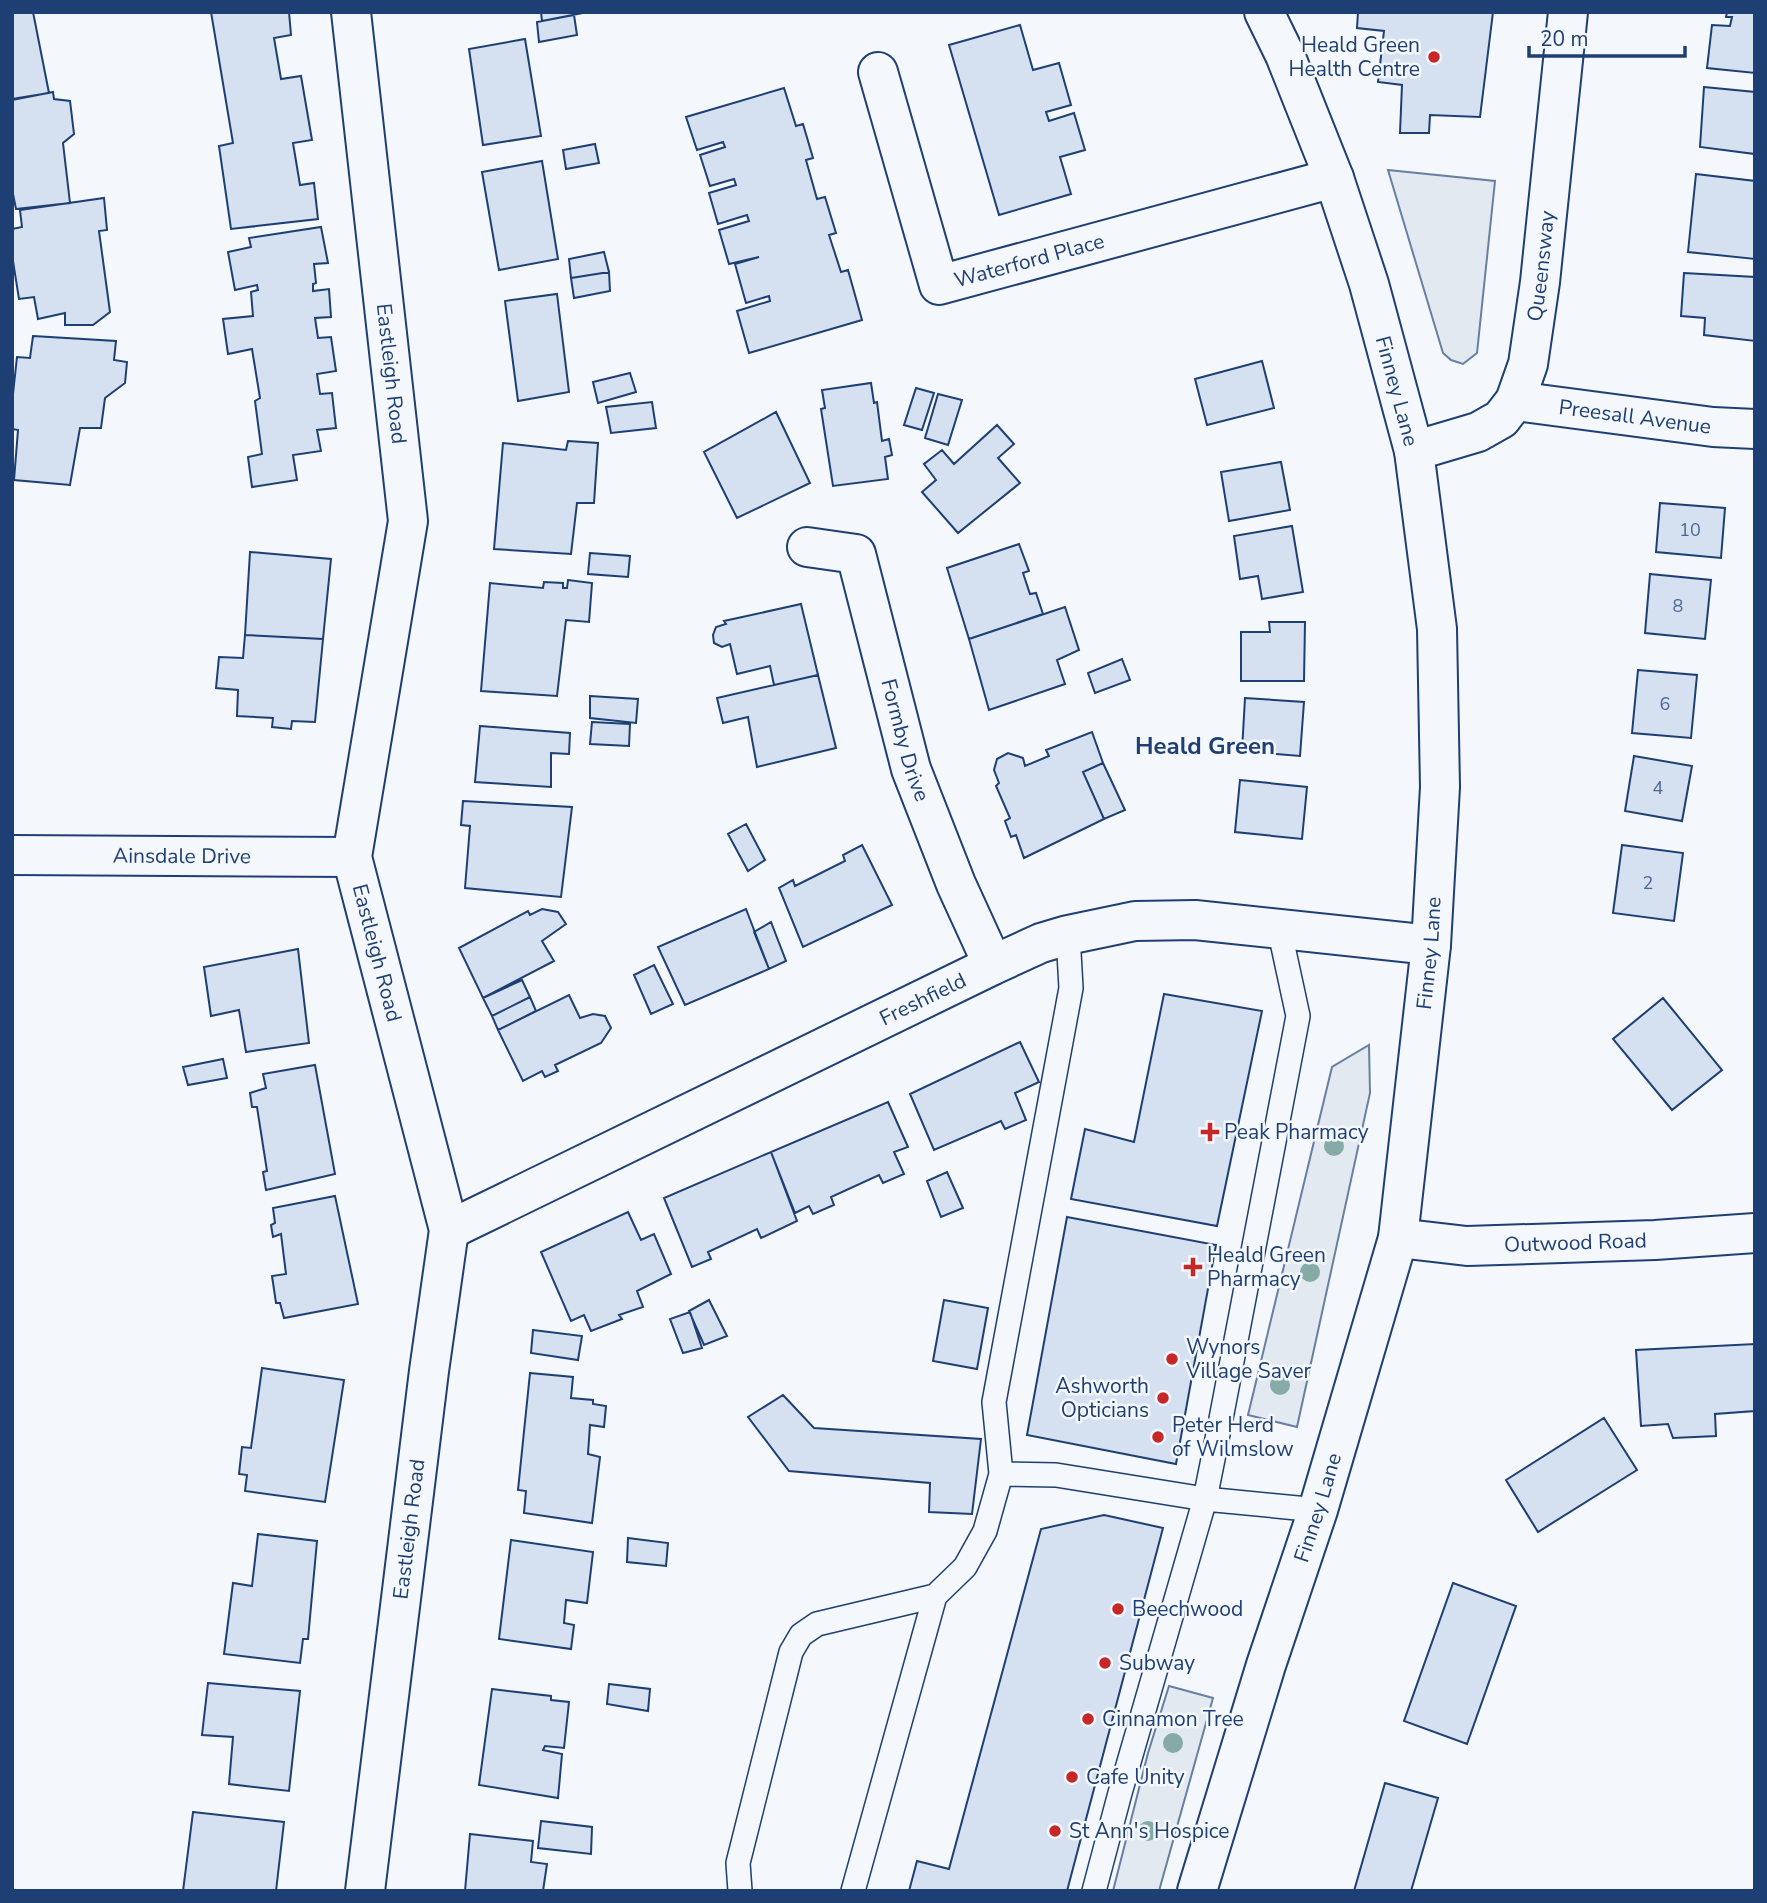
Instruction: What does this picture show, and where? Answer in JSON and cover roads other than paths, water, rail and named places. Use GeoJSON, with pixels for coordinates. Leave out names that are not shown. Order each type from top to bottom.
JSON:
{"type":"FeatureCollection","features":[{"type":"Feature","properties":{"kind":"street","name":"Eastleigh Road"},"geometry":{"type":"LineString","coordinates":[[351,12],[408,521],[352,857],[449,1230],[365,1891]]}},
{"type":"Feature","properties":{"kind":"street","name":"Finney Lane"},"geometry":{"type":"LineString","coordinates":[[1197,1891],[1266,1665],[1318,1510],[1398,1238],[1431,945],[1440,787],[1437,629],[1414,451],[1369,285],[1334,178],[1285,55],[1264,12]]}},
{"type":"Feature","properties":{"kind":"street","name":"Queensway"},"geometry":{"type":"LineString","coordinates":[[1414,451],[1478,432],[1501,419],[1515,401],[1528,364],[1540,282],[1568,12]]}},
{"type":"Feature","properties":{"kind":"street","name":"Waterford Place"},"geometry":{"type":"LineString","coordinates":[[878,72],[939,285],[1334,178]]}},
{"type":"Feature","properties":{"kind":"street","name":"Preesall Avenue"},"geometry":{"type":"LineString","coordinates":[[1515,401],[1713,427],[1755,429]]}},
{"type":"Feature","properties":{"kind":"street","name":"Formby Drive"},"geometry":{"type":"LineString","coordinates":[[807,547],[856,554],[911,769],[956,884],[993,965]]}},
{"type":"Feature","properties":{"kind":"street","name":"Ainsdale Drive"},"geometry":{"type":"LineString","coordinates":[[12,855],[352,857]]}},
{"type":"Feature","properties":{"kind":"street","name":"Freshfield"},"geometry":{"type":"LineString","coordinates":[[449,1230],[993,965],[1041,943],[1068,935],[1135,921],[1195,920],[1431,945]]}},
{"type":"Feature","properties":{"kind":"street","name":"Outwood Road"},"geometry":{"type":"LineString","coordinates":[[1398,1238],[1467,1247],[1655,1240],[1755,1233]]}},
{"type":"Feature","properties":{"kind":"lane"},"geometry":{"type":"LineString","coordinates":[[1094,1891],[1205,1499],[1298,1016],[1279,928]]}},
{"type":"Feature","properties":{"kind":"lane"},"geometry":{"type":"LineString","coordinates":[[740,1891],[738,1863],[791,1652],[801,1635],[817,1623],[935,1595],[965,1567],[985,1531],[1001,1474],[994,1402],[1071,988],[1068,935]]}},
{"type":"Feature","properties":{"kind":"lane"},"geometry":{"type":"LineString","coordinates":[[1001,1474],[1056,1475],[1205,1499],[1318,1510]]}},
{"type":"Feature","properties":{"kind":"lane"},"geometry":{"type":"LineString","coordinates":[[853,1891],[935,1595]]}},
{"type":"Feature","properties":{"kind":"place","name":"Heald Green Health Centre"},"geometry":{"type":"Point","coordinates":[1434,57]}},
{"type":"Feature","properties":{"kind":"place","name":"Peak Pharmacy"},"geometry":{"type":"Point","coordinates":[1210,1132]}},
{"type":"Feature","properties":{"kind":"place","name":"Heald Green Pharmacy"},"geometry":{"type":"Point","coordinates":[1193,1267]}},
{"type":"Feature","properties":{"kind":"place","name":"Wynors Village Saver"},"geometry":{"type":"Point","coordinates":[1172,1359]}},
{"type":"Feature","properties":{"kind":"place","name":"Ashworth Opticians"},"geometry":{"type":"Point","coordinates":[1163,1398]}},
{"type":"Feature","properties":{"kind":"place","name":"Peter Herd of Wilmslow"},"geometry":{"type":"Point","coordinates":[1158,1437]}},
{"type":"Feature","properties":{"kind":"place","name":"Beechwood"},"geometry":{"type":"Point","coordinates":[1118,1609]}},
{"type":"Feature","properties":{"kind":"place","name":"Subway"},"geometry":{"type":"Point","coordinates":[1105,1663]}},
{"type":"Feature","properties":{"kind":"place","name":"Cinnamon Tree"},"geometry":{"type":"Point","coordinates":[1088,1719]}},
{"type":"Feature","properties":{"kind":"place","name":"Cafe Unity"},"geometry":{"type":"Point","coordinates":[1072,1777]}},
{"type":"Feature","properties":{"kind":"place","name":"St Ann's Hospice"},"geometry":{"type":"Point","coordinates":[1055,1831]}},
{"type":"Feature","properties":{"kind":"district","name":"Heald Green"},"geometry":{"type":"Point","coordinates":[1205,746]}}]}
